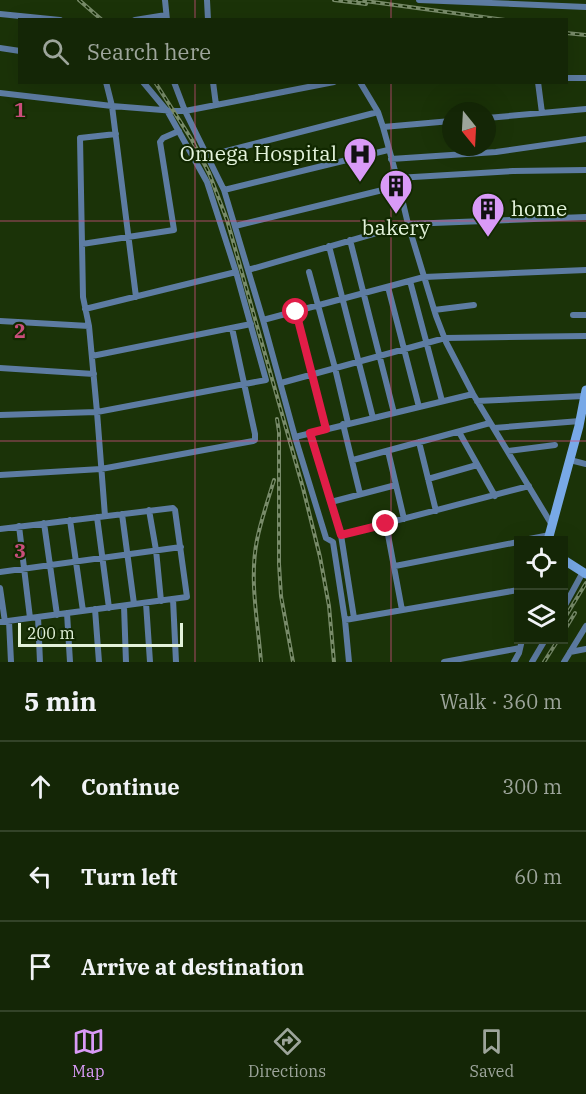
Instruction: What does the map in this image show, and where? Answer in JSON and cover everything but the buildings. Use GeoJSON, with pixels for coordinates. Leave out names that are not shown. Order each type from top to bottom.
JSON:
{"type":"FeatureCollection","features":[{"type":"Feature","properties":{"kind":"main road"},"geometry":{"type":"LineString","coordinates":[[549,536],[582,425],[585,393]]}},
{"type":"Feature","properties":{"kind":"main road"},"geometry":{"type":"LineString","coordinates":[[568,562],[585,573]]}},
{"type":"Feature","properties":{"kind":"street"},"geometry":{"type":"LineString","coordinates":[[165,0],[167,17]]}},
{"type":"Feature","properties":{"kind":"street"},"geometry":{"type":"LineString","coordinates":[[207,0],[208,18]]}},
{"type":"Feature","properties":{"kind":"street"},"geometry":{"type":"LineString","coordinates":[[419,0],[586,7]]}},
{"type":"Feature","properties":{"kind":"street"},"geometry":{"type":"LineString","coordinates":[[0,14],[40,18]]}},
{"type":"Feature","properties":{"kind":"street"},"geometry":{"type":"LineString","coordinates":[[0,48],[18,51]]}},
{"type":"Feature","properties":{"kind":"street"},"geometry":{"type":"LineString","coordinates":[[568,78],[586,78]]}},
{"type":"Feature","properties":{"kind":"street"},"geometry":{"type":"LineString","coordinates":[[106,84],[116,134],[136,297]]}},
{"type":"Feature","properties":{"kind":"street"},"geometry":{"type":"LineString","coordinates":[[0,415],[97,412],[266,380],[237,273],[207,182],[168,112],[145,84]]}},
{"type":"Feature","properties":{"kind":"street"},"geometry":{"type":"LineString","coordinates":[[175,84],[185,111],[224,190],[326,538],[333,542],[349,662]]}},
{"type":"Feature","properties":{"kind":"street"},"geometry":{"type":"LineString","coordinates":[[213,84],[216,105]]}},
{"type":"Feature","properties":{"kind":"street"},"geometry":{"type":"LineString","coordinates":[[0,93],[168,112],[185,111],[324,84]]}},
{"type":"Feature","properties":{"kind":"street"},"geometry":{"type":"LineString","coordinates":[[361,84],[378,112],[408,224],[434,310],[445,338],[472,394],[552,525]]}},
{"type":"Feature","properties":{"kind":"street"},"geometry":{"type":"LineString","coordinates":[[538,84],[542,113]]}},
{"type":"Feature","properties":{"kind":"street"},"geometry":{"type":"LineString","coordinates":[[496,117],[586,109]]}},
{"type":"Feature","properties":{"kind":"street"},"geometry":{"type":"LineString","coordinates":[[207,156],[378,112]]}},
{"type":"Feature","properties":{"kind":"street"},"geometry":{"type":"LineString","coordinates":[[383,128],[442,122]]}},
{"type":"Feature","properties":{"kind":"street"},"geometry":{"type":"LineString","coordinates":[[82,244],[174,230],[160,142],[163,138],[179,131]]}},
{"type":"Feature","properties":{"kind":"street"},"geometry":{"type":"LineString","coordinates":[[105,516],[94,374],[89,326],[83,297],[80,138],[116,134]]}},
{"type":"Feature","properties":{"kind":"street"},"geometry":{"type":"LineString","coordinates":[[391,159],[496,152],[586,139]]}},
{"type":"Feature","properties":{"kind":"street"},"geometry":{"type":"LineString","coordinates":[[224,190],[388,150]]}},
{"type":"Feature","properties":{"kind":"street"},"geometry":{"type":"LineString","coordinates":[[397,178],[513,171],[586,170]]}},
{"type":"Feature","properties":{"kind":"street"},"geometry":{"type":"LineString","coordinates":[[235,226],[399,186]]}},
{"type":"Feature","properties":{"kind":"street"},"geometry":{"type":"LineString","coordinates":[[248,270],[408,224],[586,217]]}},
{"type":"Feature","properties":{"kind":"street"},"geometry":{"type":"LineString","coordinates":[[350,240],[394,412]]}},
{"type":"Feature","properties":{"kind":"street"},"geometry":{"type":"LineString","coordinates":[[329,246],[373,418]]}},
{"type":"Feature","properties":{"kind":"street"},"geometry":{"type":"LineString","coordinates":[[263,320],[424,277],[586,270]]}},
{"type":"Feature","properties":{"kind":"street"},"geometry":{"type":"LineString","coordinates":[[309,272],[335,368],[360,494]]}},
{"type":"Feature","properties":{"kind":"street"},"geometry":{"type":"LineString","coordinates":[[85,309],[237,273]]}},
{"type":"Feature","properties":{"kind":"street"},"geometry":{"type":"LineString","coordinates":[[410,281],[442,401]]}},
{"type":"Feature","properties":{"kind":"street"},"geometry":{"type":"LineString","coordinates":[[388,287],[419,407]]}},
{"type":"Feature","properties":{"kind":"street"},"geometry":{"type":"LineString","coordinates":[[434,310],[474,305]]}},
{"type":"Feature","properties":{"kind":"street"},"geometry":{"type":"LineString","coordinates":[[296,312],[326,429]]}},
{"type":"Feature","properties":{"kind":"street"},"geometry":{"type":"LineString","coordinates":[[573,315],[586,315]]}},
{"type":"Feature","properties":{"kind":"street"},"geometry":{"type":"LineString","coordinates":[[0,321],[89,326]]}},
{"type":"Feature","properties":{"kind":"street"},"geometry":{"type":"LineString","coordinates":[[92,356],[251,324]]}},
{"type":"Feature","properties":{"kind":"street"},"geometry":{"type":"LineString","coordinates":[[0,475],[101,469],[255,440],[232,328]]}},
{"type":"Feature","properties":{"kind":"street"},"geometry":{"type":"LineString","coordinates":[[281,383],[445,338],[586,336]]}},
{"type":"Feature","properties":{"kind":"street"},"geometry":{"type":"LineString","coordinates":[[0,368],[94,374]]}},
{"type":"Feature","properties":{"kind":"street"},"geometry":{"type":"LineString","coordinates":[[477,401],[585,393]]}},
{"type":"Feature","properties":{"kind":"street"},"geometry":{"type":"LineString","coordinates":[[296,437],[472,394]]}},
{"type":"Feature","properties":{"kind":"street"},"geometry":{"type":"LineString","coordinates":[[352,460],[459,432],[492,426],[582,425]]}},
{"type":"Feature","properties":{"kind":"street"},"geometry":{"type":"LineString","coordinates":[[459,432],[495,496]]}},
{"type":"Feature","properties":{"kind":"street"},"geometry":{"type":"LineString","coordinates":[[310,433],[341,535],[354,618]]}},
{"type":"Feature","properties":{"kind":"street"},"geometry":{"type":"LineString","coordinates":[[419,442],[436,511]]}},
{"type":"Feature","properties":{"kind":"street"},"geometry":{"type":"LineString","coordinates":[[508,451],[555,445]]}},
{"type":"Feature","properties":{"kind":"street"},"geometry":{"type":"LineString","coordinates":[[388,451],[404,519]]}},
{"type":"Feature","properties":{"kind":"street"},"geometry":{"type":"LineString","coordinates":[[570,460],[586,464]]}},
{"type":"Feature","properties":{"kind":"street"},"geometry":{"type":"LineString","coordinates":[[428,479],[477,465]]}},
{"type":"Feature","properties":{"kind":"street"},"geometry":{"type":"LineString","coordinates":[[331,502],[396,485]]}},
{"type":"Feature","properties":{"kind":"street"},"geometry":{"type":"LineString","coordinates":[[341,535],[529,486]]}},
{"type":"Feature","properties":{"kind":"street"},"geometry":{"type":"LineString","coordinates":[[0,529],[70,519],[175,509],[187,597],[5,622]]}},
{"type":"Feature","properties":{"kind":"street"},"geometry":{"type":"LineString","coordinates":[[149,510],[161,601]]}},
{"type":"Feature","properties":{"kind":"street"},"geometry":{"type":"LineString","coordinates":[[122,514],[134,604]]}},
{"type":"Feature","properties":{"kind":"street"},"geometry":{"type":"LineString","coordinates":[[97,517],[109,608]]}},
{"type":"Feature","properties":{"kind":"street"},"geometry":{"type":"LineString","coordinates":[[70,519],[83,611]]}},
{"type":"Feature","properties":{"kind":"street"},"geometry":{"type":"LineString","coordinates":[[44,523],[57,615]]}},
{"type":"Feature","properties":{"kind":"street"},"geometry":{"type":"LineString","coordinates":[[386,524],[402,610]]}},
{"type":"Feature","properties":{"kind":"street"},"geometry":{"type":"LineString","coordinates":[[19,526],[40,662]]}},
{"type":"Feature","properties":{"kind":"street"},"geometry":{"type":"LineString","coordinates":[[394,567],[514,543]]}},
{"type":"Feature","properties":{"kind":"street"},"geometry":{"type":"LineString","coordinates":[[0,572],[181,547]]}},
{"type":"Feature","properties":{"kind":"street"},"geometry":{"type":"LineString","coordinates":[[568,601],[585,573]]}},
{"type":"Feature","properties":{"kind":"street"},"geometry":{"type":"LineString","coordinates":[[0,588],[11,662]]}},
{"type":"Feature","properties":{"kind":"street"},"geometry":{"type":"LineString","coordinates":[[345,620],[514,591]]}},
{"type":"Feature","properties":{"kind":"street"},"geometry":{"type":"LineString","coordinates":[[173,599],[176,662]]}},
{"type":"Feature","properties":{"kind":"street"},"geometry":{"type":"LineString","coordinates":[[146,603],[150,662]]}},
{"type":"Feature","properties":{"kind":"street"},"geometry":{"type":"LineString","coordinates":[[124,606],[126,662]]}},
{"type":"Feature","properties":{"kind":"street"},"geometry":{"type":"LineString","coordinates":[[95,609],[99,662]]}},
{"type":"Feature","properties":{"kind":"street"},"geometry":{"type":"LineString","coordinates":[[67,613],[69,662]]}},
{"type":"Feature","properties":{"kind":"street"},"geometry":{"type":"LineString","coordinates":[[564,662],[586,626]]}},
{"type":"Feature","properties":{"kind":"street"},"geometry":{"type":"LineString","coordinates":[[514,662],[521,644]]}},
{"type":"Feature","properties":{"kind":"street"},"geometry":{"type":"LineString","coordinates":[[532,662],[542,644]]}},
{"type":"Feature","properties":{"kind":"street"},"geometry":{"type":"LineString","coordinates":[[444,662],[520,648]]}},
{"type":"Feature","properties":{"kind":"street"},"geometry":{"type":"LineString","coordinates":[[570,652],[586,649]]}},
{"type":"Feature","properties":{"kind":"railway"},"geometry":{"type":"LineString","coordinates":[[79,0],[100,18]]}},
{"type":"Feature","properties":{"kind":"railway"},"geometry":{"type":"LineString","coordinates":[[334,0],[366,4]]}},
{"type":"Feature","properties":{"kind":"railway"},"geometry":{"type":"LineString","coordinates":[[358,0],[490,18]]}},
{"type":"Feature","properties":{"kind":"railway"},"geometry":{"type":"LineString","coordinates":[[568,33],[586,35]]}},
{"type":"Feature","properties":{"kind":"railway"},"geometry":{"type":"LineString","coordinates":[[156,84],[192,140],[209,173],[227,220],[303,488],[320,557],[329,606],[334,662]]}},
{"type":"Feature","properties":{"kind":"railway"},"geometry":{"type":"LineString","coordinates":[[277,419],[281,596],[293,662]]}},
{"type":"Feature","properties":{"kind":"railway"},"geometry":{"type":"LineString","coordinates":[[261,662],[254,586],[255,555],[260,525],[274,480]]}},
{"type":"Feature","properties":{"kind":"railway"},"geometry":{"type":"LineString","coordinates":[[568,612],[586,583]]}},
{"type":"Feature","properties":{"kind":"railway"},"geometry":{"type":"LineString","coordinates":[[568,624],[575,613]]}},
{"type":"Feature","properties":{"kind":"railway"},"geometry":{"type":"LineString","coordinates":[[544,662],[555,644]]}},
{"type":"Feature","properties":{"kind":"place","name":"Omega Hospital"},"geometry":{"type":"Point","coordinates":[360,183]}},
{"type":"Feature","properties":{"kind":"place","name":"bakery"},"geometry":{"type":"Point","coordinates":[396,215]}},
{"type":"Feature","properties":{"kind":"place","name":"home"},"geometry":{"type":"Point","coordinates":[488,238]}},
{"type":"Feature","properties":{"kind":"route"},"geometry":{"type":"LineString","coordinates":[[296,312],[326,429],[310,433],[341,535],[386,524]]}}]}
